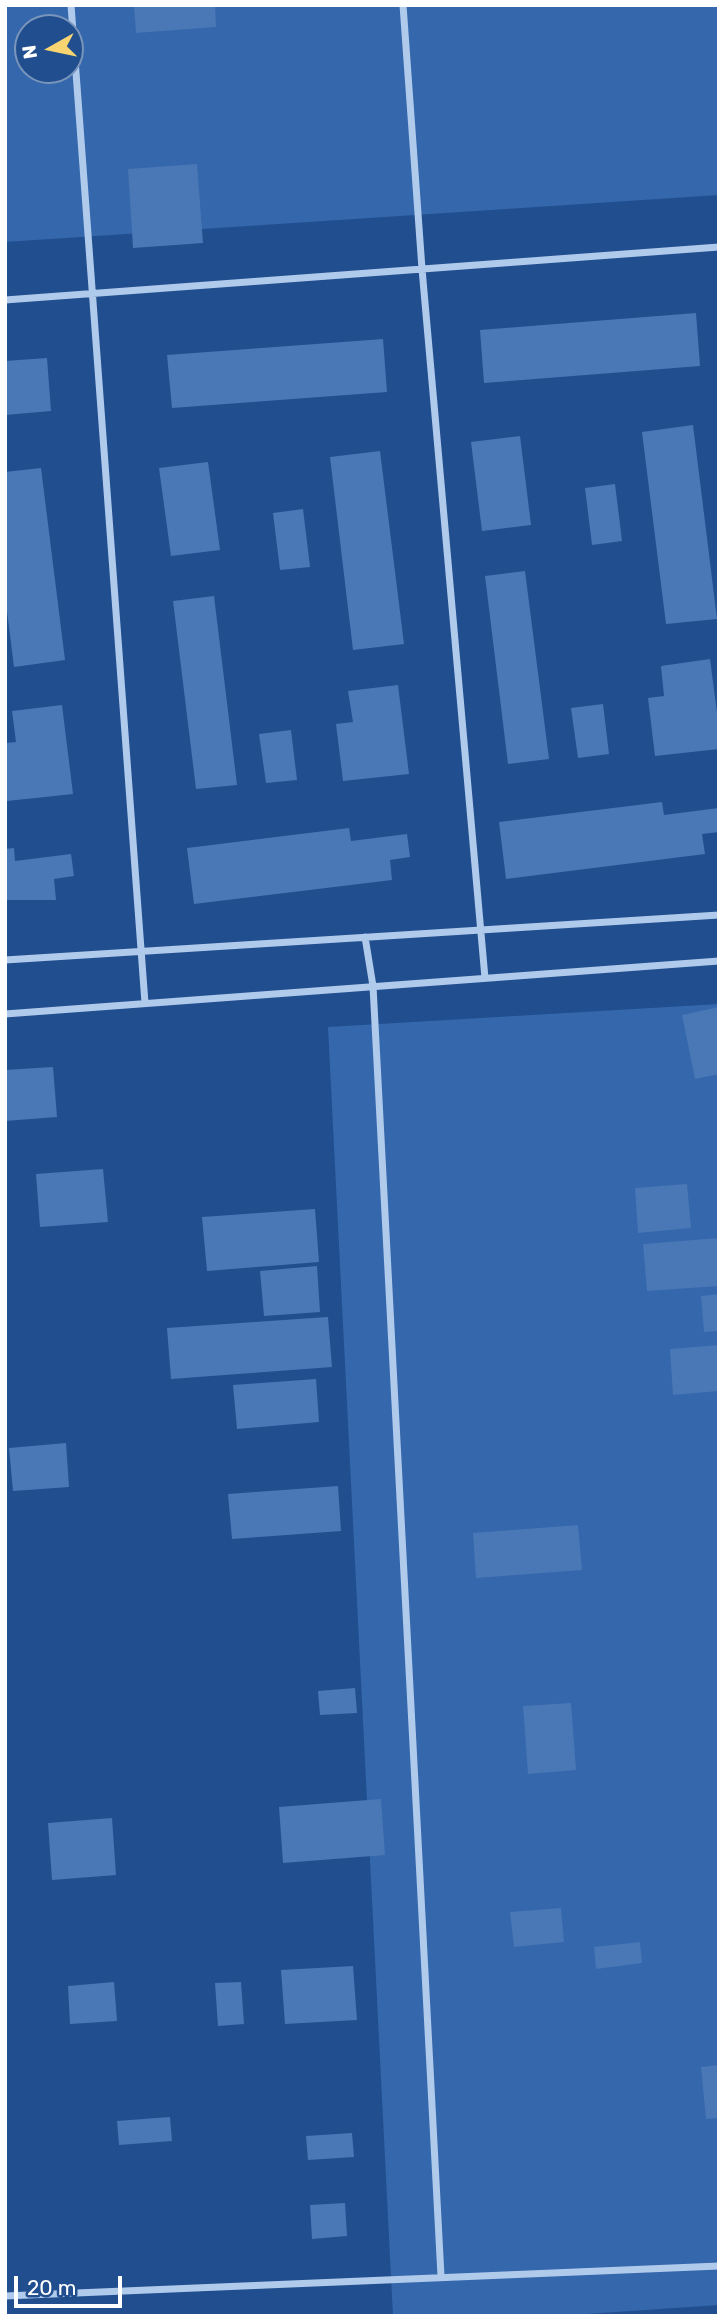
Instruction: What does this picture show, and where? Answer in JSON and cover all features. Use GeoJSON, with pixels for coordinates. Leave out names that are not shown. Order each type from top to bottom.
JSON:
{"type":"FeatureCollection","features":[{"type":"Feature","properties":{"kind":"street"},"geometry":{"type":"LineString","coordinates":[[71,5],[145,1003]]}},
{"type":"Feature","properties":{"kind":"street"},"geometry":{"type":"LineString","coordinates":[[403,5],[422,269],[485,978]]}},
{"type":"Feature","properties":{"kind":"street"},"geometry":{"type":"LineString","coordinates":[[5,300],[719,247]]}},
{"type":"Feature","properties":{"kind":"street"},"geometry":{"type":"LineString","coordinates":[[5,960],[719,915]]}},
{"type":"Feature","properties":{"kind":"street"},"geometry":{"type":"LineString","coordinates":[[365,937],[373,986],[441,2276]]}},
{"type":"Feature","properties":{"kind":"street"},"geometry":{"type":"LineString","coordinates":[[5,1014],[719,961]]}},
{"type":"Feature","properties":{"kind":"street"},"geometry":{"type":"LineString","coordinates":[[5,2296],[719,2266]]}},
{"type":"Feature","properties":{"kind":"shaded area"},"geometry":{"type":"Polygon","coordinates":[[[5,5],[719,5],[719,195],[5,242],[5,5]]]}},
{"type":"Feature","properties":{"kind":"shaded area"},"geometry":{"type":"Polygon","coordinates":[[[719,1004],[719,2305],[557,2316],[393,2316],[328,1027],[719,1004]]]}},
{"type":"Feature","properties":{"kind":"building"},"geometry":{"type":"Polygon","coordinates":[[[134,5],[215,5],[216,27],[136,33],[134,5]]]}},
{"type":"Feature","properties":{"kind":"building"},"geometry":{"type":"Polygon","coordinates":[[[197,164],[203,243],[133,248],[128,169],[197,164]]]}},
{"type":"Feature","properties":{"kind":"building"},"geometry":{"type":"Polygon","coordinates":[[[696,313],[700,366],[484,383],[480,330],[696,313]]]}},
{"type":"Feature","properties":{"kind":"building"},"geometry":{"type":"Polygon","coordinates":[[[383,339],[387,392],[172,408],[167,355],[383,339]]]}},
{"type":"Feature","properties":{"kind":"building"},"geometry":{"type":"Polygon","coordinates":[[[47,358],[51,411],[5,415],[5,361],[47,358]]]}},
{"type":"Feature","properties":{"kind":"building"},"geometry":{"type":"Polygon","coordinates":[[[693,425],[717,619],[666,624],[642,432],[693,425]]]}},
{"type":"Feature","properties":{"kind":"building"},"geometry":{"type":"Polygon","coordinates":[[[520,436],[531,525],[482,531],[471,442],[520,436]]]}},
{"type":"Feature","properties":{"kind":"building"},"geometry":{"type":"Polygon","coordinates":[[[380,451],[404,644],[353,650],[330,457],[380,451]]]}},
{"type":"Feature","properties":{"kind":"building"},"geometry":{"type":"Polygon","coordinates":[[[208,462],[220,550],[171,556],[159,468],[208,462]]]}},
{"type":"Feature","properties":{"kind":"building"},"geometry":{"type":"Polygon","coordinates":[[[41,468],[65,660],[14,667],[5,595],[5,472],[41,468]]]}},
{"type":"Feature","properties":{"kind":"building"},"geometry":{"type":"Polygon","coordinates":[[[615,484],[622,541],[592,545],[585,488],[615,484]]]}},
{"type":"Feature","properties":{"kind":"building"},"geometry":{"type":"Polygon","coordinates":[[[303,509],[310,567],[280,570],[273,513],[303,509]]]}},
{"type":"Feature","properties":{"kind":"building"},"geometry":{"type":"Polygon","coordinates":[[[525,571],[549,759],[508,764],[485,576],[525,571]]]}},
{"type":"Feature","properties":{"kind":"building"},"geometry":{"type":"Polygon","coordinates":[[[214,596],[237,785],[196,789],[173,601],[214,596]]]}},
{"type":"Feature","properties":{"kind":"building"},"geometry":{"type":"Polygon","coordinates":[[[710,659],[719,749],[655,756],[648,698],[664,696],[661,666],[710,659]]]}},
{"type":"Feature","properties":{"kind":"building"},"geometry":{"type":"Polygon","coordinates":[[[398,685],[409,774],[343,781],[336,724],[353,722],[348,691],[398,685]]]}},
{"type":"Feature","properties":{"kind":"building"},"geometry":{"type":"Polygon","coordinates":[[[603,704],[609,754],[578,758],[571,708],[603,704]]]}},
{"type":"Feature","properties":{"kind":"building"},"geometry":{"type":"Polygon","coordinates":[[[62,705],[73,794],[7,801],[5,743],[16,742],[12,711],[62,705]]]}},
{"type":"Feature","properties":{"kind":"building"},"geometry":{"type":"Polygon","coordinates":[[[291,730],[297,780],[266,783],[259,734],[291,730]]]}},
{"type":"Feature","properties":{"kind":"building"},"geometry":{"type":"Polygon","coordinates":[[[662,802],[664,815],[719,808],[719,832],[702,834],[705,854],[506,879],[499,822],[662,802]]]}},
{"type":"Feature","properties":{"kind":"building"},"geometry":{"type":"Polygon","coordinates":[[[349,828],[351,841],[407,834],[410,857],[390,860],[392,880],[194,904],[187,848],[349,828]]]}},
{"type":"Feature","properties":{"kind":"building"},"geometry":{"type":"Polygon","coordinates":[[[14,848],[15,861],[71,854],[74,876],[54,879],[56,900],[5,900],[5,849],[14,848]]]}},
{"type":"Feature","properties":{"kind":"building"},"geometry":{"type":"Polygon","coordinates":[[[719,1007],[719,1074],[695,1079],[682,1015],[719,1007]]]}},
{"type":"Feature","properties":{"kind":"building"},"geometry":{"type":"Polygon","coordinates":[[[53,1067],[57,1117],[5,1121],[5,1070],[53,1067]]]}},
{"type":"Feature","properties":{"kind":"building"},"geometry":{"type":"Polygon","coordinates":[[[103,1169],[108,1222],[40,1227],[36,1174],[103,1169]]]}},
{"type":"Feature","properties":{"kind":"building"},"geometry":{"type":"Polygon","coordinates":[[[687,1184],[691,1228],[638,1233],[635,1188],[687,1184]]]}},
{"type":"Feature","properties":{"kind":"building"},"geometry":{"type":"Polygon","coordinates":[[[315,1209],[319,1262],[207,1271],[202,1217],[315,1209]]]}},
{"type":"Feature","properties":{"kind":"building"},"geometry":{"type":"Polygon","coordinates":[[[719,1238],[719,1286],[647,1291],[643,1244],[719,1238]]]}},
{"type":"Feature","properties":{"kind":"building"},"geometry":{"type":"Polygon","coordinates":[[[317,1266],[320,1312],[264,1316],[260,1271],[317,1266]]]}},
{"type":"Feature","properties":{"kind":"building"},"geometry":{"type":"Polygon","coordinates":[[[719,1294],[719,1331],[704,1332],[701,1296],[719,1294]]]}},
{"type":"Feature","properties":{"kind":"building"},"geometry":{"type":"Polygon","coordinates":[[[328,1317],[332,1367],[171,1379],[167,1328],[328,1317]]]}},
{"type":"Feature","properties":{"kind":"building"},"geometry":{"type":"Polygon","coordinates":[[[719,1345],[719,1391],[673,1395],[670,1349],[719,1345]]]}},
{"type":"Feature","properties":{"kind":"building"},"geometry":{"type":"Polygon","coordinates":[[[316,1379],[319,1422],[237,1429],[233,1385],[316,1379]]]}},
{"type":"Feature","properties":{"kind":"building"},"geometry":{"type":"Polygon","coordinates":[[[66,1443],[69,1487],[13,1491],[9,1448],[66,1443]]]}},
{"type":"Feature","properties":{"kind":"building"},"geometry":{"type":"Polygon","coordinates":[[[338,1486],[341,1531],[232,1539],[228,1494],[338,1486]]]}},
{"type":"Feature","properties":{"kind":"building"},"geometry":{"type":"Polygon","coordinates":[[[578,1525],[582,1570],[476,1578],[473,1533],[578,1525]]]}},
{"type":"Feature","properties":{"kind":"building"},"geometry":{"type":"Polygon","coordinates":[[[355,1688],[357,1713],[320,1715],[318,1691],[355,1688]]]}},
{"type":"Feature","properties":{"kind":"building"},"geometry":{"type":"Polygon","coordinates":[[[571,1703],[576,1770],[528,1774],[523,1706],[571,1703]]]}},
{"type":"Feature","properties":{"kind":"building"},"geometry":{"type":"Polygon","coordinates":[[[381,1799],[385,1855],[283,1863],[279,1807],[381,1799]]]}},
{"type":"Feature","properties":{"kind":"building"},"geometry":{"type":"Polygon","coordinates":[[[112,1818],[116,1875],[52,1880],[48,1823],[112,1818]]]}},
{"type":"Feature","properties":{"kind":"building"},"geometry":{"type":"Polygon","coordinates":[[[561,1908],[564,1942],[514,1947],[510,1912],[561,1908]]]}},
{"type":"Feature","properties":{"kind":"building"},"geometry":{"type":"Polygon","coordinates":[[[640,1942],[642,1963],[596,1969],[594,1947],[640,1942]]]}},
{"type":"Feature","properties":{"kind":"building"},"geometry":{"type":"Polygon","coordinates":[[[353,1966],[357,2020],[285,2024],[281,1970],[353,1966]]]}},
{"type":"Feature","properties":{"kind":"building"},"geometry":{"type":"Polygon","coordinates":[[[114,1982],[117,2021],[70,2024],[68,1986],[114,1982]]]}},
{"type":"Feature","properties":{"kind":"building"},"geometry":{"type":"Polygon","coordinates":[[[241,1982],[244,2024],[218,2026],[215,1983],[241,1982]]]}},
{"type":"Feature","properties":{"kind":"building"},"geometry":{"type":"Polygon","coordinates":[[[719,2065],[719,2118],[706,2119],[701,2067],[719,2065]]]}},
{"type":"Feature","properties":{"kind":"building"},"geometry":{"type":"Polygon","coordinates":[[[170,2117],[172,2141],[119,2145],[117,2121],[170,2117]]]}},
{"type":"Feature","properties":{"kind":"building"},"geometry":{"type":"Polygon","coordinates":[[[352,2133],[354,2157],[308,2160],[306,2136],[352,2133]]]}},
{"type":"Feature","properties":{"kind":"building"},"geometry":{"type":"Polygon","coordinates":[[[345,2203],[347,2236],[312,2239],[310,2205],[345,2203]]]}}]}
